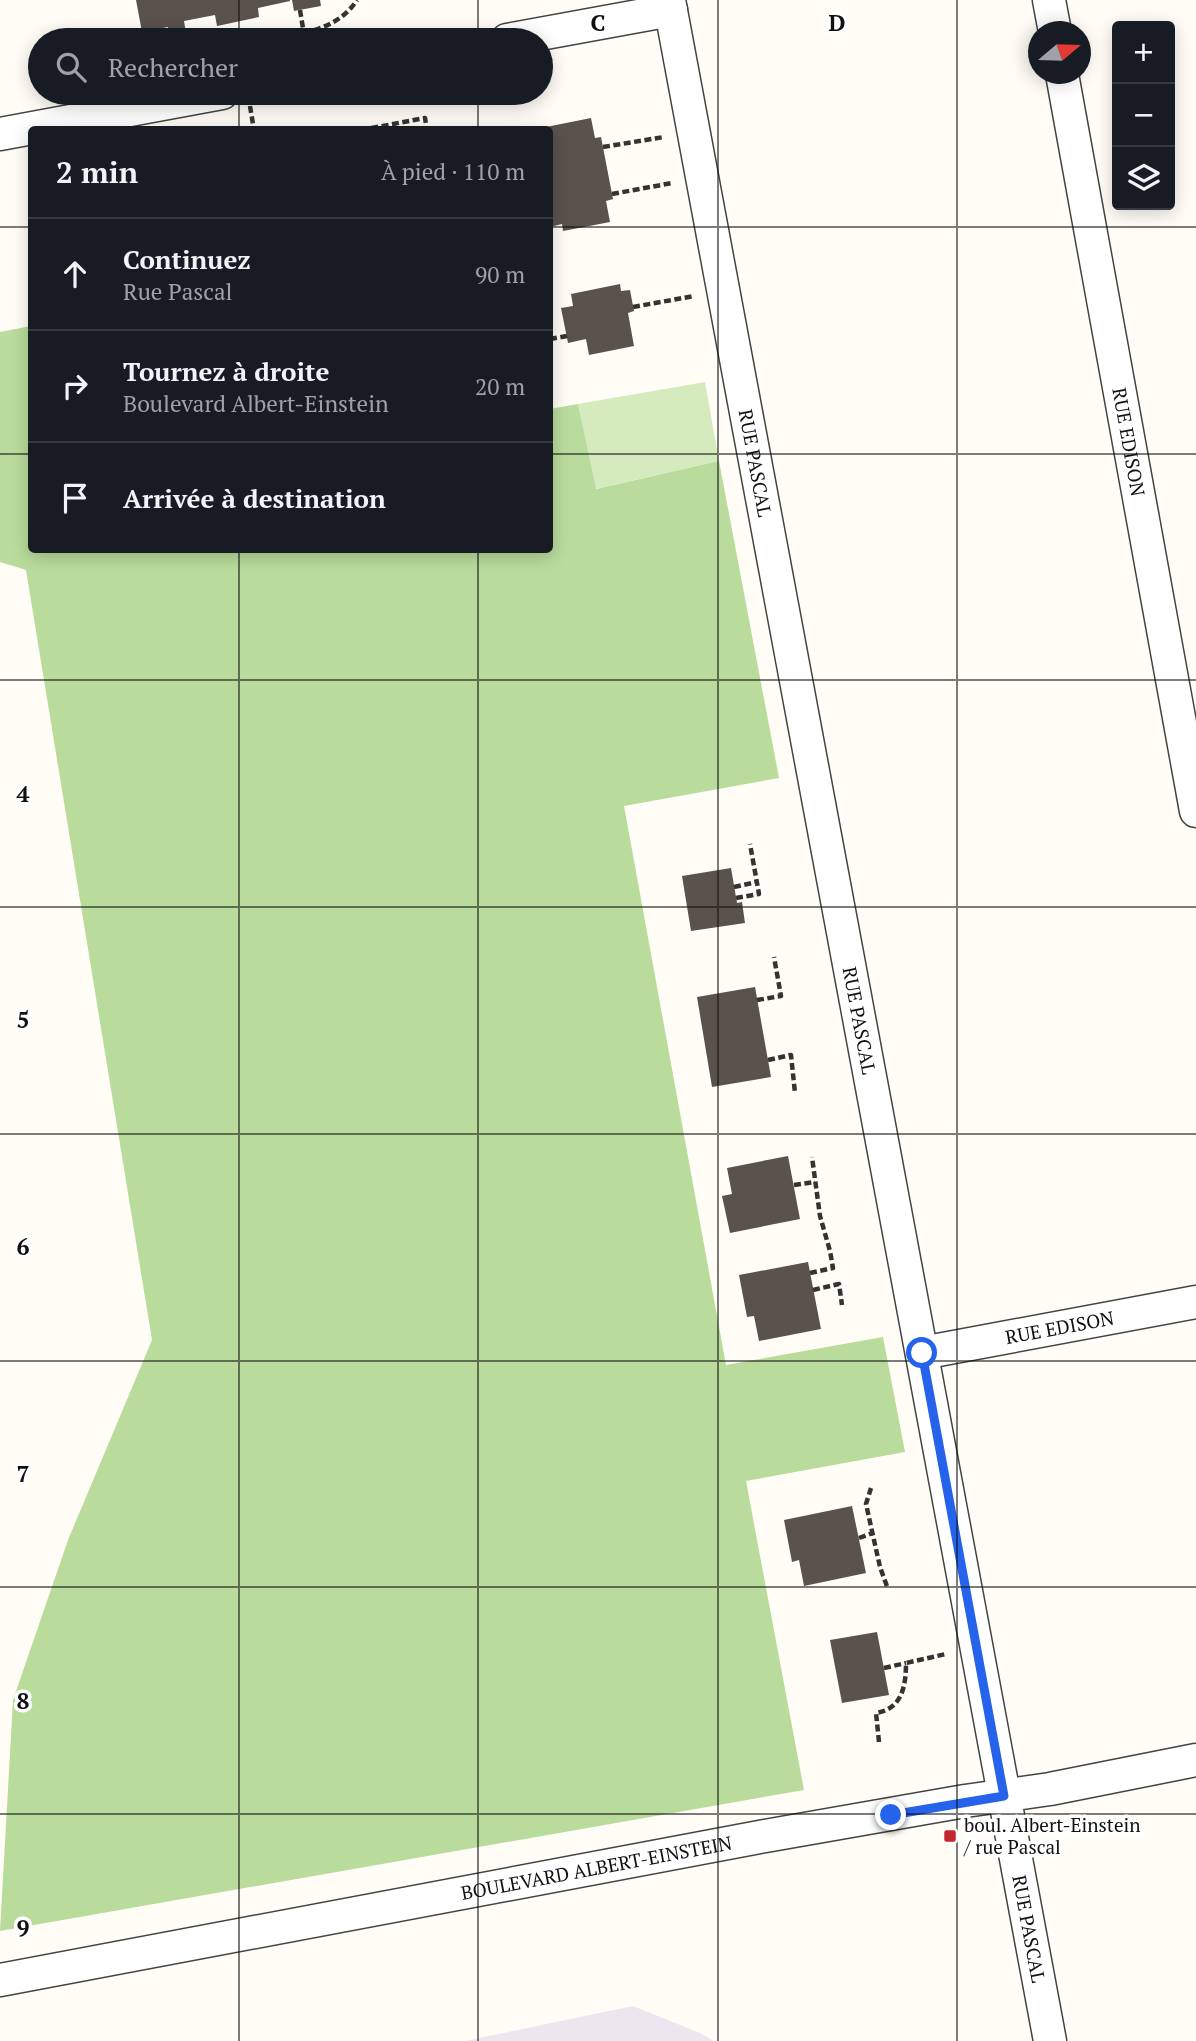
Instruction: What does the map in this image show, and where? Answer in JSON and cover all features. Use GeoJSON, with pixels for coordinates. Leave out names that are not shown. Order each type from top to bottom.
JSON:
{"type":"FeatureCollection","features":[{"type":"Feature","properties":{"kind":"street"},"geometry":{"type":"LineString","coordinates":[[1049,0],[1053,21]]}},
{"type":"Feature","properties":{"kind":"street"},"geometry":{"type":"LineString","coordinates":[[553,30],[670,5]]}},
{"type":"Feature","properties":{"kind":"street","name":"RUE PASCAL"},"geometry":{"type":"LineString","coordinates":[[670,5],[1050,2041]]}},
{"type":"Feature","properties":{"kind":"street","name":"RUE EDISON"},"geometry":{"type":"LineString","coordinates":[[1064,84],[1196,811]]}},
{"type":"Feature","properties":{"kind":"street"},"geometry":{"type":"LineString","coordinates":[[43,126],[157,105]]}},
{"type":"Feature","properties":{"kind":"street"},"geometry":{"type":"LineString","coordinates":[[0,134],[28,129]]}},
{"type":"Feature","properties":{"kind":"street","name":"RUE EDISON"},"geometry":{"type":"LineString","coordinates":[[922,1353],[1196,1302]]}},
{"type":"Feature","properties":{"kind":"street","name":"BOULEVARD ALBERT-EINSTEIN"},"geometry":{"type":"LineString","coordinates":[[0,1980],[765,1836],[1050,1789],[1196,1760]]}},
{"type":"Feature","properties":{"kind":"path"},"geometry":{"type":"LineString","coordinates":[[322,28],[346,15],[357,0]]}},
{"type":"Feature","properties":{"kind":"path"},"geometry":{"type":"LineString","coordinates":[[300,10],[303,28]]}},
{"type":"Feature","properties":{"kind":"path"},"geometry":{"type":"LineString","coordinates":[[382,126],[425,118],[427,126]]}},
{"type":"Feature","properties":{"kind":"path"},"geometry":{"type":"LineString","coordinates":[[603,148],[664,137]]}},
{"type":"Feature","properties":{"kind":"path"},"geometry":{"type":"LineString","coordinates":[[612,194],[672,183]]}},
{"type":"Feature","properties":{"kind":"path"},"geometry":{"type":"LineString","coordinates":[[633,307],[694,296]]}},
{"type":"Feature","properties":{"kind":"path"},"geometry":{"type":"LineString","coordinates":[[553,338],[567,336]]}},
{"type":"Feature","properties":{"kind":"path"},"geometry":{"type":"LineString","coordinates":[[736,898],[759,894],[750,844]]}},
{"type":"Feature","properties":{"kind":"path"},"geometry":{"type":"LineString","coordinates":[[734,887],[757,882]]}},
{"type":"Feature","properties":{"kind":"path"},"geometry":{"type":"LineString","coordinates":[[757,1000],[781,996],[774,957]]}},
{"type":"Feature","properties":{"kind":"path"},"geometry":{"type":"LineString","coordinates":[[768,1060],[791,1055],[795,1093]]}},
{"type":"Feature","properties":{"kind":"path"},"geometry":{"type":"LineString","coordinates":[[810,1273],[833,1268],[831,1251],[820,1216],[813,1157]]}},
{"type":"Feature","properties":{"kind":"path"},"geometry":{"type":"LineString","coordinates":[[794,1185],[815,1181]]}},
{"type":"Feature","properties":{"kind":"path"},"geometry":{"type":"LineString","coordinates":[[813,1290],[839,1284],[842,1305]]}},
{"type":"Feature","properties":{"kind":"path"},"geometry":{"type":"LineString","coordinates":[[871,1488],[866,1504],[880,1567],[888,1589]]}},
{"type":"Feature","properties":{"kind":"path"},"geometry":{"type":"LineString","coordinates":[[859,1538],[873,1533]]}},
{"type":"Feature","properties":{"kind":"path"},"geometry":{"type":"LineString","coordinates":[[884,1668],[947,1654]]}},
{"type":"Feature","properties":{"kind":"path"},"geometry":{"type":"LineString","coordinates":[[879,1742],[876,1713],[887,1711],[902,1693],[906,1680],[906,1663]]}},
{"type":"Feature","properties":{"kind":"shaded area"},"geometry":{"type":"Polygon","coordinates":[[[633,2006],[714,2041],[465,2041],[633,2006]]]}},
{"type":"Feature","properties":{"kind":"green space"},"geometry":{"type":"Polygon","coordinates":[[[28,327],[28,553],[553,553],[553,408],[578,404],[596,489],[719,461],[779,778],[624,806],[726,1365],[883,1337],[905,1452],[746,1481],[804,1790],[0,1931],[13,1700],[68,1540],[152,1340],[26,570],[0,562],[0,332],[28,327]]]}},
{"type":"Feature","properties":{"kind":"green space"},"geometry":{"type":"Polygon","coordinates":[[[705,382],[719,461],[595,489],[578,404],[705,382]]]}},
{"type":"Feature","properties":{"kind":"building"},"geometry":{"type":"Polygon","coordinates":[[[136,0],[290,0],[258,8],[259,17],[217,26],[215,15],[184,21],[185,28],[141,28],[136,0]]]}},
{"type":"Feature","properties":{"kind":"building"},"geometry":{"type":"Polygon","coordinates":[[[292,0],[320,0],[321,6],[294,11],[292,0]]]}},
{"type":"Feature","properties":{"kind":"building"},"geometry":{"type":"Polygon","coordinates":[[[591,118],[595,138],[601,137],[613,199],[606,201],[610,222],[563,231],[562,224],[553,226],[551,126],[591,118]]]}},
{"type":"Feature","properties":{"kind":"building"},"geometry":{"type":"Polygon","coordinates":[[[620,284],[621,291],[630,290],[634,311],[628,313],[634,346],[589,355],[586,339],[568,343],[561,308],[573,306],[571,294],[620,284]]]}},
{"type":"Feature","properties":{"kind":"building"},"geometry":{"type":"Polygon","coordinates":[[[731,868],[737,903],[742,902],[745,923],[691,931],[682,876],[731,868]]]}},
{"type":"Feature","properties":{"kind":"building"},"geometry":{"type":"Polygon","coordinates":[[[755,987],[771,1077],[712,1087],[697,997],[755,987]]]}},
{"type":"Feature","properties":{"kind":"building"},"geometry":{"type":"Polygon","coordinates":[[[788,1156],[800,1219],[730,1233],[722,1196],[732,1194],[727,1168],[788,1156]]]}},
{"type":"Feature","properties":{"kind":"building"},"geometry":{"type":"Polygon","coordinates":[[[808,1262],[821,1329],[759,1341],[754,1316],[747,1317],[739,1275],[808,1262]]]}},
{"type":"Feature","properties":{"kind":"building"},"geometry":{"type":"Polygon","coordinates":[[[852,1506],[866,1573],[804,1586],[799,1560],[792,1562],[784,1520],[852,1506]]]}},
{"type":"Feature","properties":{"kind":"building"},"geometry":{"type":"Polygon","coordinates":[[[877,1632],[889,1695],[842,1703],[830,1640],[877,1632]]]}},
{"type":"Feature","properties":{"kind":"place","name":"boul. Albert-Einstein / rue Pascal"},"geometry":{"type":"Point","coordinates":[950,1836]}},
{"type":"Feature","properties":{"kind":"route"},"geometry":{"type":"LineString","coordinates":[[891,1815],[1004,1796],[922,1353]]}}]}
